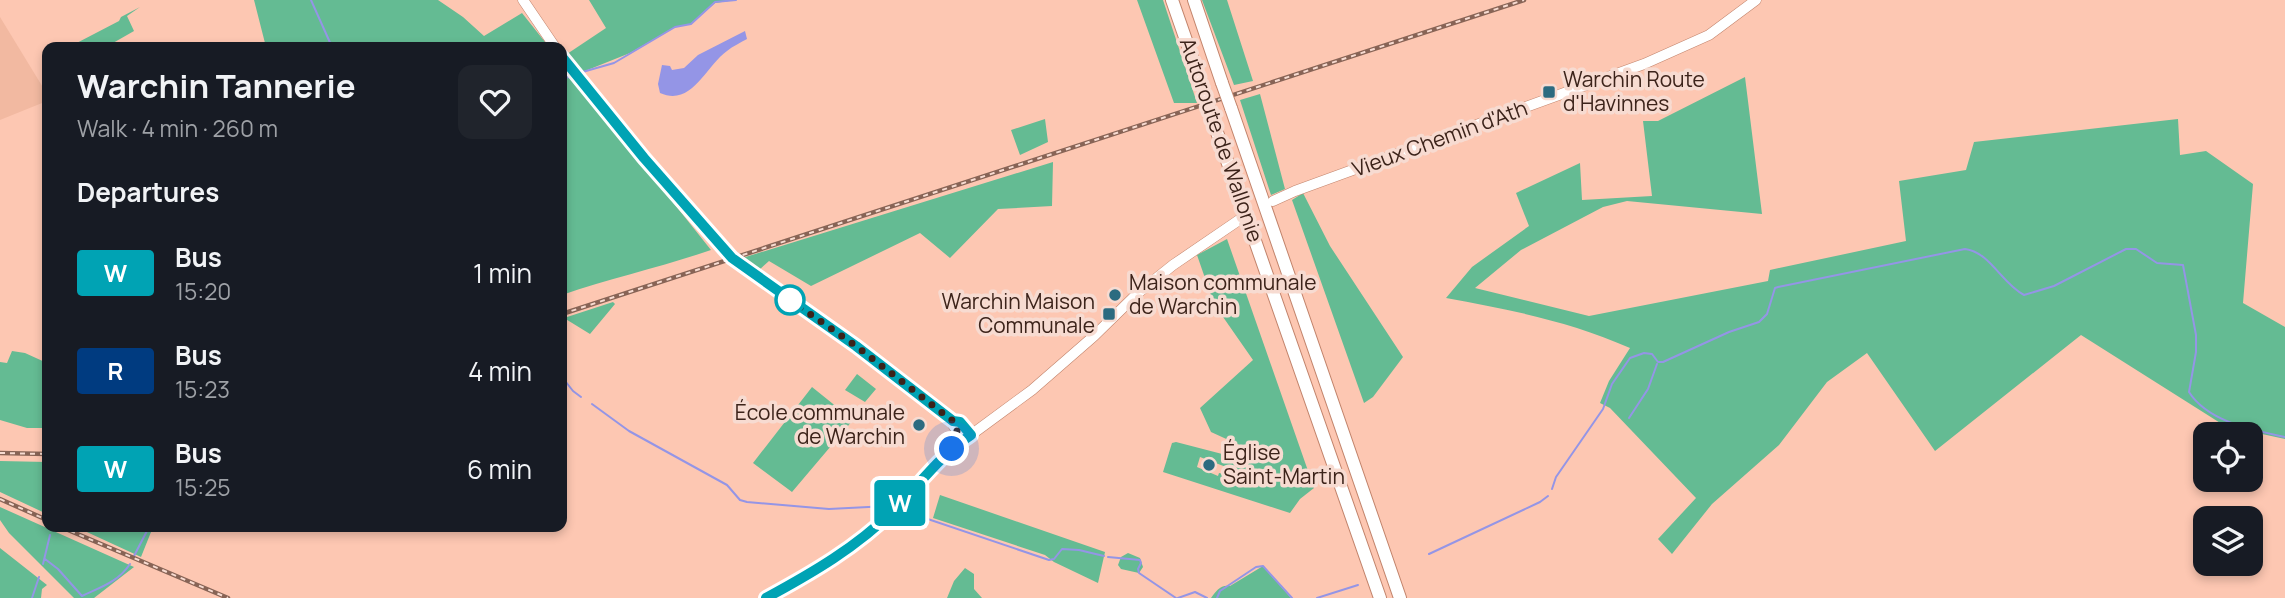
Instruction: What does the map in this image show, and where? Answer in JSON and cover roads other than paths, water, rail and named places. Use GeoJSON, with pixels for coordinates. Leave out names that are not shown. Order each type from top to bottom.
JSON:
{"type":"FeatureCollection","features":[{"type":"Feature","properties":{"kind":"highway","name":"Autoroute de Wallonie"},"geometry":{"type":"LineString","coordinates":[[1172,0],[1380,598]]}},
{"type":"Feature","properties":{"kind":"highway","name":"Autoroute de Wallonie"},"geometry":{"type":"LineString","coordinates":[[1194,0],[1401,598]]}},
{"type":"Feature","properties":{"kind":"street"},"geometry":{"type":"LineString","coordinates":[[523,0],[552,42]]}},
{"type":"Feature","properties":{"kind":"street","name":"Vieux Chemin d'Ath"},"geometry":{"type":"LineString","coordinates":[[1273,201],[1644,64],[1709,35],[1756,0]]}},
{"type":"Feature","properties":{"kind":"street"},"geometry":{"type":"LineString","coordinates":[[567,64],[732,258],[856,346],[953,421],[960,422],[967,438]]}},
{"type":"Feature","properties":{"kind":"street"},"geometry":{"type":"LineString","coordinates":[[766,598],[829,563],[862,537],[893,511],[941,457],[1032,390],[1138,293],[1173,265],[1239,220]]}},
{"type":"Feature","properties":{"kind":"water"},"geometry":{"type":"Polygon","coordinates":[[[745,31],[747,39],[719,58],[689,90],[681,95],[660,93],[658,84],[662,65],[670,66],[672,70],[684,68],[698,55],[745,31]]]}},
{"type":"Feature","properties":{"kind":"waterway"},"geometry":{"type":"LineString","coordinates":[[311,0],[330,42]]}},
{"type":"Feature","properties":{"kind":"waterway"},"geometry":{"type":"LineString","coordinates":[[579,73],[614,63],[675,27],[691,24],[715,2],[736,0]]}},
{"type":"Feature","properties":{"kind":"waterway"},"geometry":{"type":"LineString","coordinates":[[1552,489],[1556,477],[1603,409],[1612,384],[1630,358],[1644,353],[1652,354],[1658,362],[1663,362],[1729,332],[1759,322],[1767,314],[1775,288],[1778,287],[1965,249],[1982,256],[2009,284],[2024,295],[2054,286],[2126,249],[2136,249],[2157,263],[2183,265],[2196,335],[2189,392],[2197,402],[2219,418],[2246,428],[2285,437]]}},
{"type":"Feature","properties":{"kind":"waterway"},"geometry":{"type":"LineString","coordinates":[[1629,418],[1648,389],[1657,364]]}},
{"type":"Feature","properties":{"kind":"waterway"},"geometry":{"type":"LineString","coordinates":[[567,383],[581,397]]}},
{"type":"Feature","properties":{"kind":"waterway"},"geometry":{"type":"LineString","coordinates":[[592,404],[629,431],[727,485],[740,500],[829,509],[888,506]]}},
{"type":"Feature","properties":{"kind":"waterway"},"geometry":{"type":"LineString","coordinates":[[1429,554],[1548,496]]}},
{"type":"Feature","properties":{"kind":"waterway"},"geometry":{"type":"LineString","coordinates":[[913,514],[1049,560],[1054,559],[1062,549],[1104,556]]}},
{"type":"Feature","properties":{"kind":"waterway"},"geometry":{"type":"LineString","coordinates":[[134,556],[146,532]]}},
{"type":"Feature","properties":{"kind":"waterway"},"geometry":{"type":"LineString","coordinates":[[43,564],[50,535]]}},
{"type":"Feature","properties":{"kind":"waterway"},"geometry":{"type":"LineString","coordinates":[[1108,557],[1140,560],[1139,573],[1176,598]]}},
{"type":"Feature","properties":{"kind":"waterway"},"geometry":{"type":"LineString","coordinates":[[45,559],[58,569],[82,596],[115,580],[130,564]]}},
{"type":"Feature","properties":{"kind":"waterway"},"geometry":{"type":"LineString","coordinates":[[1217,598],[1220,591],[1256,567],[1263,566],[1292,598]]}},
{"type":"Feature","properties":{"kind":"waterway"},"geometry":{"type":"LineString","coordinates":[[32,598],[39,577]]}},
{"type":"Feature","properties":{"kind":"waterway"},"geometry":{"type":"LineString","coordinates":[[1317,598],[1358,585]]}},
{"type":"Feature","properties":{"kind":"waterway"},"geometry":{"type":"LineString","coordinates":[[1178,598],[1195,592],[1207,598]]}},
{"type":"Feature","properties":{"kind":"railway"},"geometry":{"type":"LineString","coordinates":[[567,312],[1524,0]]}},
{"type":"Feature","properties":{"kind":"railway"},"geometry":{"type":"LineString","coordinates":[[0,453],[42,454]]}},
{"type":"Feature","properties":{"kind":"railway"},"geometry":{"type":"LineString","coordinates":[[0,499],[42,518]]}},
{"type":"Feature","properties":{"kind":"railway"},"geometry":{"type":"LineString","coordinates":[[73,532],[228,598]]}},
{"type":"Feature","properties":{"kind":"place","name":"Warchin Route d'Havinnes"},"geometry":{"type":"Point","coordinates":[1549,92]}},
{"type":"Feature","properties":{"kind":"place","name":"Maison communale de Warchin"},"geometry":{"type":"Point","coordinates":[1115,295]}},
{"type":"Feature","properties":{"kind":"place","name":"Warchin Maison Communale"},"geometry":{"type":"Point","coordinates":[1109,314]}},
{"type":"Feature","properties":{"kind":"place","name":"École communale de Warchin"},"geometry":{"type":"Point","coordinates":[919,425]}},
{"type":"Feature","properties":{"kind":"place","name":"Église Saint-Martin"},"geometry":{"type":"Point","coordinates":[1209,465]}}]}
